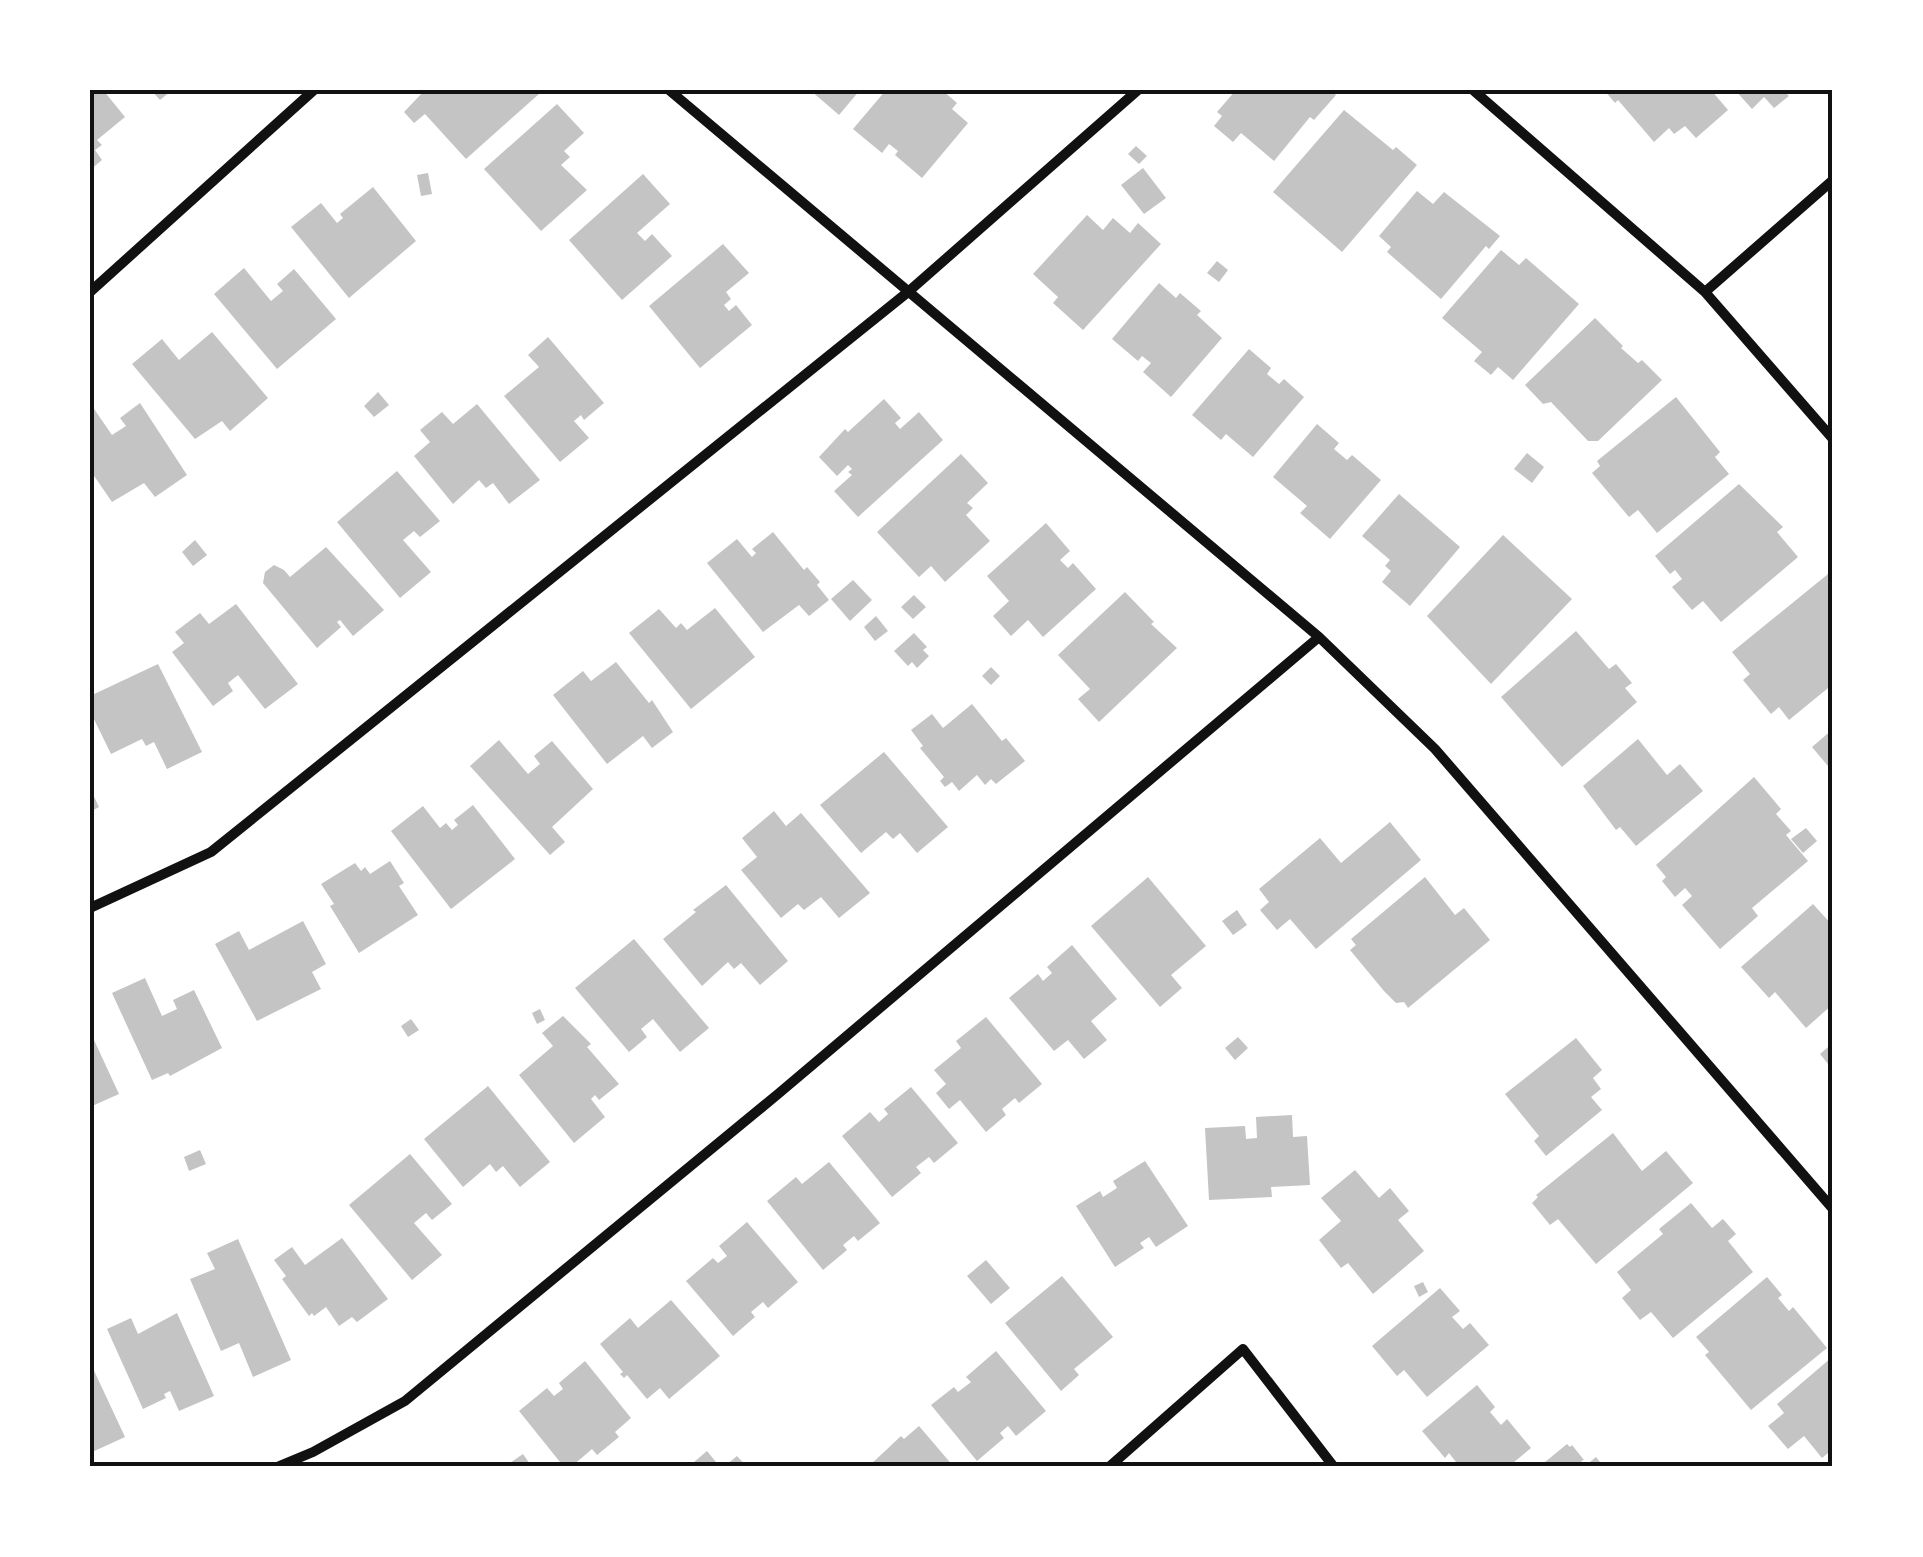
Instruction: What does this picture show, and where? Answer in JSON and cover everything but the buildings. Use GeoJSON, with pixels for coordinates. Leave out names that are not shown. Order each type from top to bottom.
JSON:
{"type":"FeatureCollection","features":[{"type":"Feature","properties":{"kind":"street"},"geometry":{"type":"LineString","coordinates":[[90,292],[314,90]]}},
{"type":"Feature","properties":{"kind":"street"},"geometry":{"type":"LineString","coordinates":[[669,90],[1318,638],[1435,749],[1833,1209]]}},
{"type":"Feature","properties":{"kind":"street"},"geometry":{"type":"LineString","coordinates":[[90,908],[211,852],[908,292],[1138,90]]}},
{"type":"Feature","properties":{"kind":"street"},"geometry":{"type":"LineString","coordinates":[[1473,90],[1705,292],[1833,439]]}},
{"type":"Feature","properties":{"kind":"street"},"geometry":{"type":"LineString","coordinates":[[1705,292],[1833,180]]}},
{"type":"Feature","properties":{"kind":"street"},"geometry":{"type":"LineString","coordinates":[[276,1467],[313,1452],[404,1401],[778,1094],[1318,638]]}},
{"type":"Feature","properties":{"kind":"street"},"geometry":{"type":"LineString","coordinates":[[1109,1467],[1243,1349],[1334,1467]]}}]}
